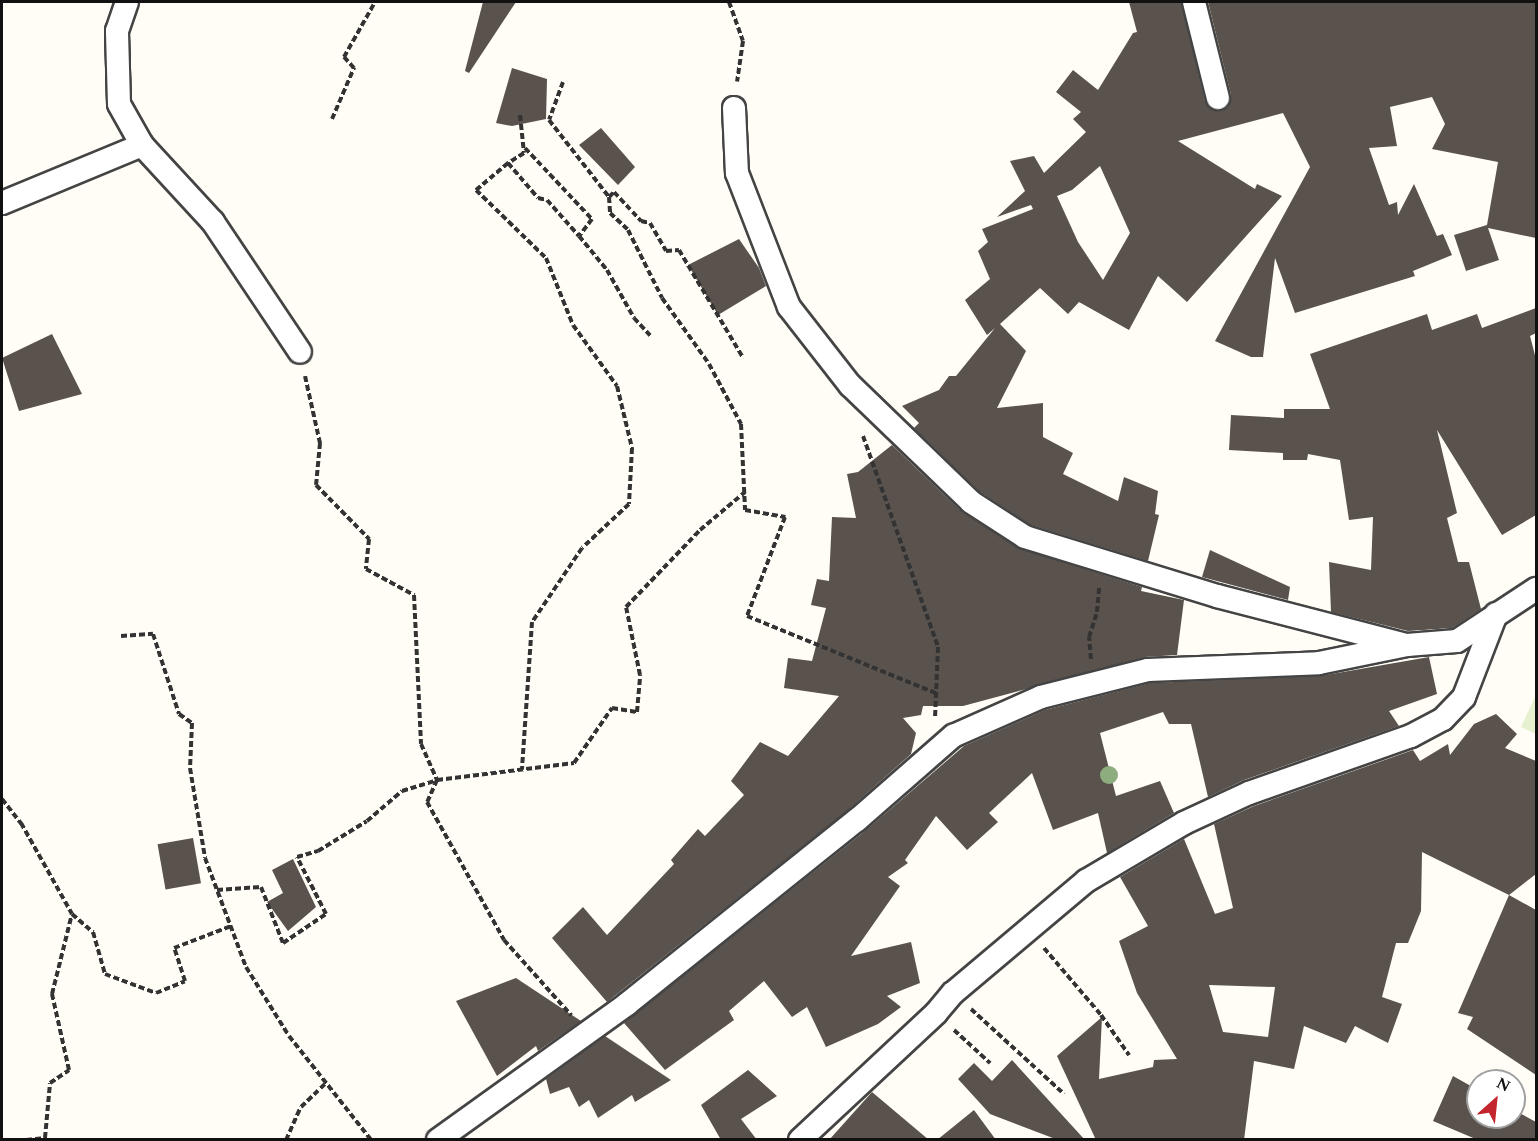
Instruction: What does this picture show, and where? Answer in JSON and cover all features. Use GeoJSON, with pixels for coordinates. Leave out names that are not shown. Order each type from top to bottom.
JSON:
{"type":"FeatureCollection","features":[{"type":"Feature","properties":{"kind":"street"},"geometry":{"type":"LineString","coordinates":[[127,2],[117,31],[119,104],[142,145],[213,222],[300,352]]}},
{"type":"Feature","properties":{"kind":"street"},"geometry":{"type":"LineString","coordinates":[[1194,2],[1218,98]]}},
{"type":"Feature","properties":{"kind":"street"},"geometry":{"type":"LineString","coordinates":[[734,108],[736,173],[789,306],[850,385],[971,502],[1025,537],[1217,596],[1407,645]]}},
{"type":"Feature","properties":{"kind":"street"},"geometry":{"type":"LineString","coordinates":[[2,203],[142,145]]}},
{"type":"Feature","properties":{"kind":"street"},"geometry":{"type":"LineString","coordinates":[[438,1140],[588,1033],[933,755],[953,736],[1041,697],[1148,670],[1319,663],[1407,645],[1457,641],[1536,589]]}},
{"type":"Feature","properties":{"kind":"street"},"geometry":{"type":"LineString","coordinates":[[800,1140],[936,1013],[953,993],[1086,881],[1184,823],[1249,794],[1411,736],[1443,719],[1464,697],[1496,614]]}},
{"type":"Feature","properties":{"kind":"path"},"geometry":{"type":"LineString","coordinates":[[332,119],[354,68],[344,57],[375,2]]}},
{"type":"Feature","properties":{"kind":"path"},"geometry":{"type":"LineString","coordinates":[[729,2],[743,41],[734,108]]}},
{"type":"Feature","properties":{"kind":"path"},"geometry":{"type":"LineString","coordinates":[[563,82],[549,120],[609,196],[610,213],[628,230],[662,298],[709,364],[741,424],[746,510],[785,517],[747,616],[936,693]]}},
{"type":"Feature","properties":{"kind":"path"},"geometry":{"type":"LineString","coordinates":[[520,115],[524,153],[508,163],[476,190],[546,258],[573,325],[617,386],[632,448],[629,504],[582,548],[532,622],[522,770]]}},
{"type":"Feature","properties":{"kind":"path"},"geometry":{"type":"LineString","coordinates":[[524,147],[592,219],[579,236]]}},
{"type":"Feature","properties":{"kind":"path"},"geometry":{"type":"LineString","coordinates":[[508,163],[538,198],[547,200],[579,236],[607,270],[634,318],[651,336]]}},
{"type":"Feature","properties":{"kind":"path"},"geometry":{"type":"LineString","coordinates":[[609,196],[614,192],[641,221],[650,223],[666,250],[679,250],[743,358]]}},
{"type":"Feature","properties":{"kind":"path"},"geometry":{"type":"LineString","coordinates":[[300,352],[320,443],[316,485],[369,539],[366,569],[414,595],[421,744],[437,780],[427,802],[504,940],[588,1033]]}},
{"type":"Feature","properties":{"kind":"path"},"geometry":{"type":"LineString","coordinates":[[860,428],[938,647],[933,755]]}},
{"type":"Feature","properties":{"kind":"path"},"geometry":{"type":"LineString","coordinates":[[217,890],[261,887],[284,943],[326,914],[297,857],[318,851],[367,821],[402,791],[437,780],[574,763],[612,708],[637,712],[640,675],[626,607],[700,530],[745,492]]}},
{"type":"Feature","properties":{"kind":"path"},"geometry":{"type":"LineString","coordinates":[[1092,684],[1089,637],[1097,612],[1098,559]]}},
{"type":"Feature","properties":{"kind":"path"},"geometry":{"type":"LineString","coordinates":[[120,636],[153,634],[179,714],[192,723],[190,768],[205,858],[246,967],[326,1084],[371,1140]]}},
{"type":"Feature","properties":{"kind":"path"},"geometry":{"type":"LineString","coordinates":[[2,799],[21,823],[72,914],[93,932],[105,974],[156,993],[185,981],[174,948],[231,926]]}},
{"type":"Feature","properties":{"kind":"path"},"geometry":{"type":"LineString","coordinates":[[26,1140],[45,1138],[50,1083],[69,1070],[52,994],[72,914]]}},
{"type":"Feature","properties":{"kind":"path"},"geometry":{"type":"LineString","coordinates":[[1028,930],[1101,1015],[1129,1055]]}},
{"type":"Feature","properties":{"kind":"path"},"geometry":{"type":"LineString","coordinates":[[953,993],[1065,1094]]}},
{"type":"Feature","properties":{"kind":"path"},"geometry":{"type":"LineString","coordinates":[[936,1013],[990,1063]]}},
{"type":"Feature","properties":{"kind":"path"},"geometry":{"type":"LineString","coordinates":[[286,1140],[301,1107],[326,1084]]}},
{"type":"Feature","properties":{"kind":"green space"},"geometry":{"type":"Polygon","coordinates":[[[1536,695],[1536,734],[1521,727],[1536,695]]]}},
{"type":"Feature","properties":{"kind":"building"},"geometry":{"type":"Polygon","coordinates":[[[483,2],[516,2],[469,73],[465,71],[483,2]]]}},
{"type":"Feature","properties":{"kind":"building"},"geometry":{"type":"Polygon","coordinates":[[[1129,2],[1181,2],[1205,101],[1209,108],[1221,111],[1228,107],[1231,95],[1208,2],[1536,2],[1536,238],[1488,228],[1499,260],[1466,271],[1454,235],[1487,225],[1498,162],[1432,149],[1445,124],[1432,97],[1390,107],[1397,146],[1369,148],[1389,205],[1397,202],[1398,215],[1414,184],[1437,236],[1443,234],[1452,255],[1413,271],[1415,276],[1295,313],[1275,258],[1263,357],[1251,357],[1215,341],[1310,167],[1283,113],[1178,141],[1255,189],[1257,184],[1282,196],[1187,302],[1158,276],[1129,330],[1079,302],[1068,314],[1040,288],[1000,324],[1026,351],[997,408],[1043,403],[1043,437],[1073,453],[1063,474],[1118,501],[1124,477],[1158,491],[1155,514],[1159,515],[1148,561],[1031,525],[979,491],[914,428],[919,423],[902,406],[939,390],[949,376],[956,376],[995,328],[987,335],[965,300],[990,279],[978,251],[988,242],[982,229],[1033,209],[1031,205],[997,217],[1025,191],[1010,161],[1034,156],[1044,173],[1086,132],[1073,119],[1081,112],[1056,92],[1073,70],[1098,90],[1133,33],[1137,32],[1129,2]],[[1100,166],[1072,190],[1057,196],[1078,242],[1103,280],[1130,233],[1100,166]]]}},
{"type":"Feature","properties":{"kind":"building"},"geometry":{"type":"Polygon","coordinates":[[[512,68],[547,79],[546,119],[512,126],[496,123],[512,68]]]}},
{"type":"Feature","properties":{"kind":"building"},"geometry":{"type":"Polygon","coordinates":[[[601,128],[635,167],[618,185],[579,145],[601,128]]]}},
{"type":"Feature","properties":{"kind":"building"},"geometry":{"type":"Polygon","coordinates":[[[739,239],[759,268],[766,286],[718,315],[688,265],[739,239]]]}},
{"type":"Feature","properties":{"kind":"building"},"geometry":{"type":"Polygon","coordinates":[[[1536,308],[1536,333],[1530,336],[1536,359],[1536,515],[1502,535],[1437,430],[1457,513],[1447,518],[1458,562],[1469,562],[1481,609],[1452,628],[1408,631],[1331,612],[1329,562],[1371,570],[1373,517],[1349,520],[1340,460],[1308,454],[1307,460],[1283,460],[1283,453],[1229,450],[1231,415],[1284,418],[1284,409],[1330,409],[1310,354],[1427,314],[1432,330],[1477,314],[1482,328],[1536,308]]]}},
{"type":"Feature","properties":{"kind":"building"},"geometry":{"type":"Polygon","coordinates":[[[52,334],[82,394],[19,411],[2,358],[52,334]]]}},
{"type":"Feature","properties":{"kind":"building"},"geometry":{"type":"Polygon","coordinates":[[[892,445],[962,512],[1018,548],[1142,587],[1141,591],[1184,600],[1177,655],[1145,657],[963,706],[923,706],[921,715],[903,718],[916,733],[911,754],[848,810],[607,1002],[552,938],[583,907],[607,935],[674,864],[671,860],[698,829],[705,836],[744,795],[731,781],[760,742],[788,756],[839,696],[784,688],[788,658],[812,661],[826,608],[811,605],[817,579],[829,581],[832,517],[856,518],[847,474],[858,472],[892,445]]]}},
{"type":"Feature","properties":{"kind":"building"},"geometry":{"type":"Polygon","coordinates":[[[1210,550],[1290,587],[1288,600],[1202,577],[1210,550]]]}},
{"type":"Feature","properties":{"kind":"building"},"geometry":{"type":"Polygon","coordinates":[[[1429,657],[1437,694],[1389,711],[1399,726],[1244,780],[1208,797],[1191,724],[1169,724],[1163,712],[1100,733],[1116,796],[1160,781],[1174,813],[1107,853],[1098,813],[1053,830],[1032,773],[989,813],[998,822],[967,850],[936,816],[905,860],[908,863],[888,877],[900,886],[851,956],[911,942],[920,983],[887,996],[901,1007],[878,1024],[826,1047],[807,1007],[792,1017],[764,981],[729,1011],[734,1020],[665,1070],[624,1023],[865,831],[964,746],[1045,710],[1150,683],[1320,676],[1429,657]]]}},
{"type":"Feature","properties":{"kind":"building"},"geometry":{"type":"Polygon","coordinates":[[[1496,714],[1517,734],[1505,748],[1536,761],[1536,874],[1509,895],[1422,852],[1421,911],[1408,943],[1396,943],[1382,997],[1402,1004],[1388,1043],[1355,1026],[1346,1043],[1304,1026],[1294,1069],[1254,1061],[1244,1140],[1096,1140],[1057,1056],[1102,1017],[1099,1079],[1153,1067],[1154,1060],[1177,1059],[1137,993],[1119,941],[1148,926],[1120,877],[1184,839],[1215,914],[1233,908],[1214,824],[1254,806],[1413,750],[1420,761],[1448,744],[1450,755],[1474,724],[1496,714]],[[1209,985],[1223,1032],[1268,1037],[1275,987],[1209,985]]]}},
{"type":"Feature","properties":{"kind":"building"},"geometry":{"type":"Polygon","coordinates":[[[193,838],[201,883],[166,890],[158,844],[193,838]]]}},
{"type":"Feature","properties":{"kind":"building"},"geometry":{"type":"Polygon","coordinates":[[[293,859],[316,907],[288,931],[267,902],[283,893],[272,870],[293,859]]]}},
{"type":"Feature","properties":{"kind":"building"},"geometry":{"type":"Polygon","coordinates":[[[1509,895],[1536,910],[1536,1075],[1467,1029],[1473,1017],[1458,1013],[1509,895]]]}},
{"type":"Feature","properties":{"kind":"building"},"geometry":{"type":"Polygon","coordinates":[[[516,978],[581,1021],[538,1051],[536,1046],[497,1076],[456,1001],[516,978]]]}},
{"type":"Feature","properties":{"kind":"building"},"geometry":{"type":"Polygon","coordinates":[[[605,1036],[671,1080],[635,1102],[632,1095],[598,1118],[589,1100],[579,1107],[569,1087],[550,1094],[546,1079],[605,1036]]]}},
{"type":"Feature","properties":{"kind":"building"},"geometry":{"type":"Polygon","coordinates":[[[1012,1060],[1085,1140],[1058,1140],[990,1114],[958,1079],[974,1063],[992,1081],[1012,1060]]]}},
{"type":"Feature","properties":{"kind":"building"},"geometry":{"type":"Polygon","coordinates":[[[748,1070],[777,1096],[741,1119],[757,1140],[721,1140],[701,1105],[748,1070]]]}},
{"type":"Feature","properties":{"kind":"building"},"geometry":{"type":"Polygon","coordinates":[[[1453,1076],[1466,1083],[1466,1129],[1526,1129],[1526,1117],[1536,1122],[1536,1140],[1478,1140],[1433,1121],[1453,1076]]]}},
{"type":"Feature","properties":{"kind":"building"},"geometry":{"type":"Polygon","coordinates":[[[872,1092],[929,1140],[829,1140],[872,1092]]]}},
{"type":"Feature","properties":{"kind":"building"},"geometry":{"type":"Polygon","coordinates":[[[974,1110],[996,1140],[937,1140],[974,1110]]]}}]}
